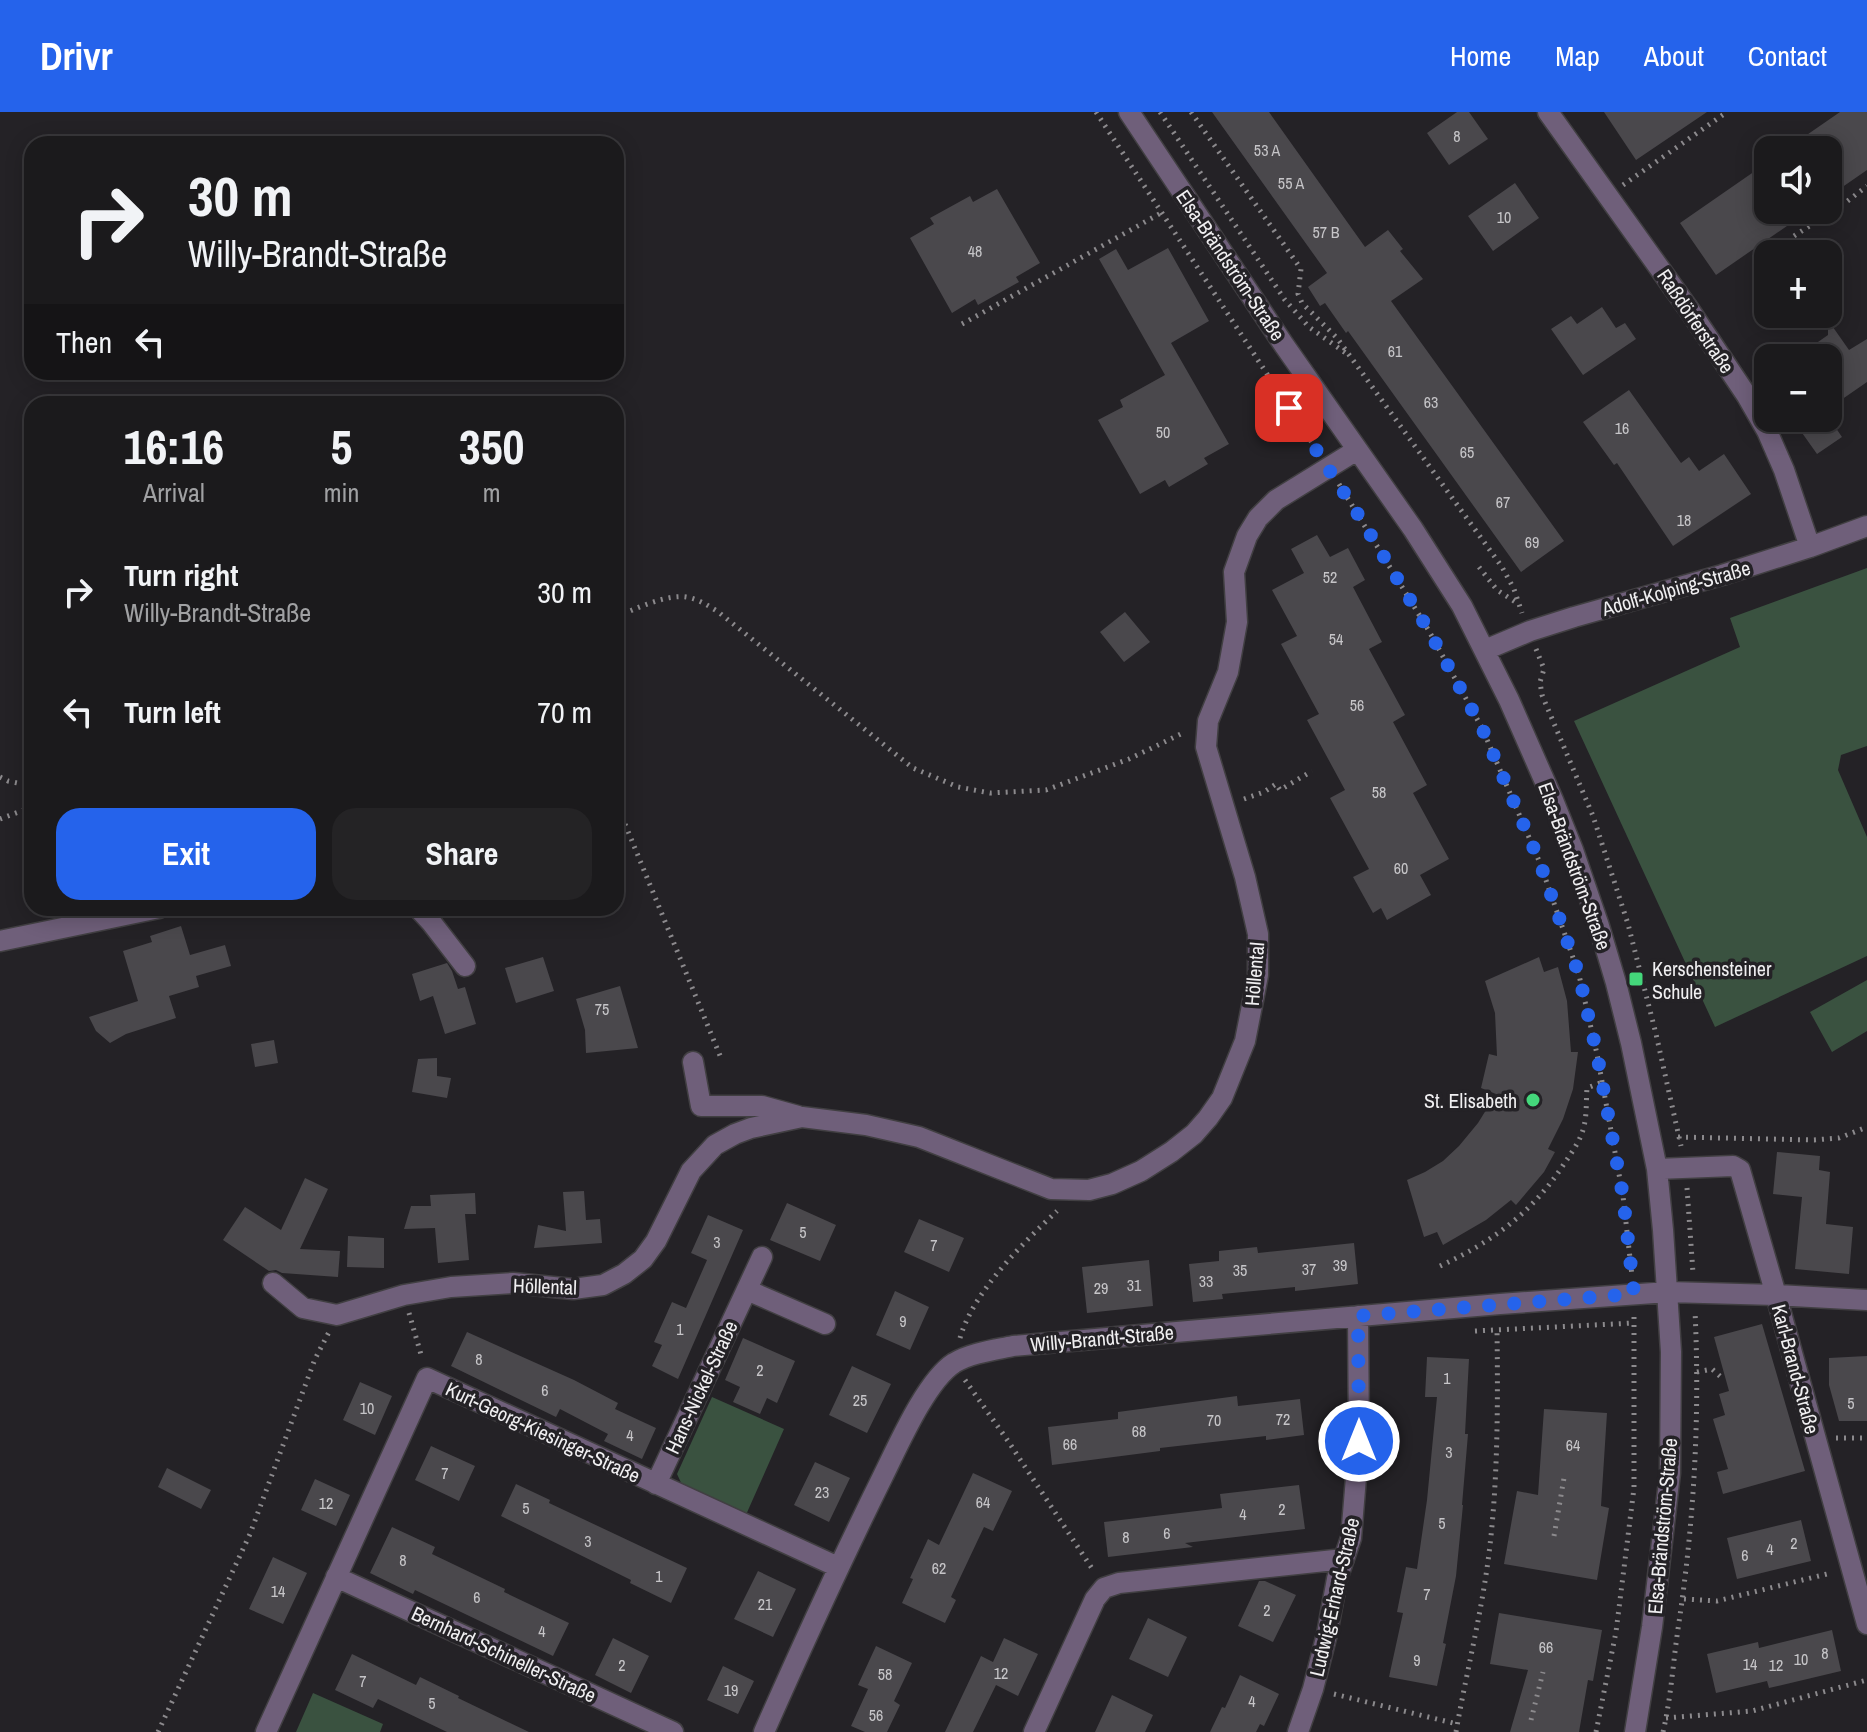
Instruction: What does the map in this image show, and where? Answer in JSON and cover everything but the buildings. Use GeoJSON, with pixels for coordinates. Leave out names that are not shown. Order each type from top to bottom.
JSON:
{"type":"FeatureCollection","features":[{"type":"Feature","properties":{"kind":"street","name":"Elsa-Brändström-Straße"},"geometry":{"type":"LineString","coordinates":[[1129,112],[1284,345],[1413,529],[1462,606],[1553,800],[1573,850],[1616,983],[1657,1169],[1671,1352],[1670,1473],[1652,1627],[1635,1732]]}},
{"type":"Feature","properties":{"kind":"street","name":"Raßdörferstraße"},"geometry":{"type":"LineString","coordinates":[[1548,112],[1747,396],[1784,470],[1810,547]]}},
{"type":"Feature","properties":{"kind":"street","name":"Höllental"},"geometry":{"type":"LineString","coordinates":[[693,1062],[701,1106],[762,1106],[802,1117],[866,1125],[919,1137],[1051,1189],[1078,1191],[1112,1184],[1141,1171],[1194,1134],[1222,1098],[1245,1041],[1258,975],[1258,934],[1245,877],[1206,747],[1208,721],[1228,672],[1237,622],[1234,572],[1247,536],[1258,518],[1276,500],[1357,450]]}},
{"type":"Feature","properties":{"kind":"street","name":"Adolf-Kolping-Straße"},"geometry":{"type":"LineString","coordinates":[[1485,650],[1530,631],[1722,575],[1867,526]]}},
{"type":"Feature","properties":{"kind":"street"},"geometry":{"type":"LineString","coordinates":[[0,941],[120,916]]}},
{"type":"Feature","properties":{"kind":"street"},"geometry":{"type":"LineString","coordinates":[[424,916],[465,966]]}},
{"type":"Feature","properties":{"kind":"street","name":"Höllental"},"geometry":{"type":"LineString","coordinates":[[337,1315],[404,1295],[451,1287],[513,1283],[573,1289],[603,1285],[643,1259],[656,1241],[691,1171],[715,1145],[751,1128],[802,1117]]}},
{"type":"Feature","properties":{"kind":"street","name":"Karl-Brand-Straße"},"geometry":{"type":"LineString","coordinates":[[1657,1169],[1733,1166],[1740,1170],[1867,1624]]}},
{"type":"Feature","properties":{"kind":"street","name":"Hans-Nickel-Straße"},"geometry":{"type":"LineString","coordinates":[[656,1484],[762,1257]]}},
{"type":"Feature","properties":{"kind":"street"},"geometry":{"type":"LineString","coordinates":[[273,1283],[303,1308],[337,1315]]}},
{"type":"Feature","properties":{"kind":"street"},"geometry":{"type":"LineString","coordinates":[[747,1290],[825,1324]]}},
{"type":"Feature","properties":{"kind":"street","name":"Willy-Brandt-Straße"},"geometry":{"type":"LineString","coordinates":[[764,1732],[838,1567],[917,1409],[934,1383],[953,1364],[983,1352],[1013,1346],[1668,1292],[1867,1300]]}},
{"type":"Feature","properties":{"kind":"street","name":"Ludwig-Erhard-Straße"},"geometry":{"type":"LineString","coordinates":[[1298,1732],[1313,1689],[1337,1579],[1351,1538],[1359,1441],[1358,1316]]}},
{"type":"Feature","properties":{"kind":"street","name":"Kurt-Georg-Kiesinger-Straße"},"geometry":{"type":"LineString","coordinates":[[266,1732],[427,1378],[838,1567]]}},
{"type":"Feature","properties":{"kind":"street"},"geometry":{"type":"LineString","coordinates":[[1034,1732],[1095,1599],[1104,1588],[1119,1583],[1344,1559]]}},
{"type":"Feature","properties":{"kind":"street","name":"Bernhard-Schineller-Straße"},"geometry":{"type":"LineString","coordinates":[[336,1577],[673,1732]]}},
{"type":"Feature","properties":{"kind":"path"},"geometry":{"type":"LineString","coordinates":[[1096,112],[1329,469],[1429,631],[1482,728],[1540,863],[1579,975],[1615,1149],[1634,1294],[1634,1488],[1616,1632],[1596,1732]]}},
{"type":"Feature","properties":{"kind":"path"},"geometry":{"type":"LineString","coordinates":[[1160,112],[1285,300],[1309,327],[1351,357],[1302,303],[1298,294],[1301,269],[1191,112]]}},
{"type":"Feature","properties":{"kind":"path"},"geometry":{"type":"LineString","coordinates":[[1609,195],[1727,112]]}},
{"type":"Feature","properties":{"kind":"path"},"geometry":{"type":"LineString","coordinates":[[1794,236],[1867,186]]}},
{"type":"Feature","properties":{"kind":"path"},"geometry":{"type":"LineString","coordinates":[[962,324],[1161,213]]}},
{"type":"Feature","properties":{"kind":"path"},"geometry":{"type":"LineString","coordinates":[[1479,567],[1497,590],[1518,603]]}},
{"type":"Feature","properties":{"kind":"path"},"geometry":{"type":"LineString","coordinates":[[624,614],[654,602],[682,596],[698,600],[717,611],[913,768],[958,787],[990,793],[1046,790],[1129,759],[1208,721]]}},
{"type":"Feature","properties":{"kind":"path"},"geometry":{"type":"LineString","coordinates":[[1264,792],[1276,784],[1280,790],[1312,771]]}},
{"type":"Feature","properties":{"kind":"path"},"geometry":{"type":"LineString","coordinates":[[0,777],[24,784]]}},
{"type":"Feature","properties":{"kind":"path"},"geometry":{"type":"LineString","coordinates":[[0,819],[24,810]]}},
{"type":"Feature","properties":{"kind":"path"},"geometry":{"type":"LineString","coordinates":[[624,822],[721,1058]]}},
{"type":"Feature","properties":{"kind":"path"},"geometry":{"type":"LineString","coordinates":[[1440,1266],[1487,1242],[1518,1218],[1544,1191],[1576,1147],[1584,1125],[1587,1088],[1603,1082]]}},
{"type":"Feature","properties":{"kind":"path"},"geometry":{"type":"LineString","coordinates":[[1615,1149],[1680,1137],[1839,1138],[1867,1127]]}},
{"type":"Feature","properties":{"kind":"path"},"geometry":{"type":"LineString","coordinates":[[1078,1191],[1029,1237],[984,1292],[964,1327],[953,1364],[1091,1566]]}},
{"type":"Feature","properties":{"kind":"path"},"geometry":{"type":"LineString","coordinates":[[404,1295],[427,1378]]}},
{"type":"Feature","properties":{"kind":"path"},"geometry":{"type":"LineString","coordinates":[[158,1732],[250,1534],[315,1359],[337,1315]]}},
{"type":"Feature","properties":{"kind":"path"},"geometry":{"type":"LineString","coordinates":[[1467,1331],[1634,1323]]}},
{"type":"Feature","properties":{"kind":"path"},"geometry":{"type":"LineString","coordinates":[[1456,1732],[1486,1574],[1494,1485],[1497,1330]]}},
{"type":"Feature","properties":{"kind":"path"},"geometry":{"type":"LineString","coordinates":[[1697,1372],[1712,1369],[1722,1378]]}},
{"type":"Feature","properties":{"kind":"path"},"geometry":{"type":"LineString","coordinates":[[1554,1536],[1564,1478]]}},
{"type":"Feature","properties":{"kind":"path"},"geometry":{"type":"LineString","coordinates":[[1684,1599],[1717,1601],[1851,1568]]}},
{"type":"Feature","properties":{"kind":"path"},"geometry":{"type":"LineString","coordinates":[[1531,1720],[1543,1672]]}},
{"type":"Feature","properties":{"kind":"path"},"geometry":{"type":"LineString","coordinates":[[1666,1718],[1752,1711],[1867,1680]]}},
{"type":"Feature","properties":{"kind":"path"},"geometry":{"type":"LineString","coordinates":[[1313,1689],[1457,1724]]}},
{"type":"Feature","properties":{"kind":"green space"},"geometry":{"type":"Polygon","coordinates":[[[1867,568],[1867,746],[1841,755],[1838,770],[1867,837],[1867,956],[1715,1027],[1574,721],[1740,647],[1730,618],[1867,568]]]}},
{"type":"Feature","properties":{"kind":"green space"},"geometry":{"type":"Polygon","coordinates":[[[1867,980],[1867,1031],[1832,1052],[1810,1012],[1867,980]]]}},
{"type":"Feature","properties":{"kind":"green space"},"geometry":{"type":"Polygon","coordinates":[[[712,1397],[784,1429],[745,1517],[684,1489],[677,1474],[712,1397]]]}},
{"type":"Feature","properties":{"kind":"green space"},"geometry":{"type":"Polygon","coordinates":[[[313,1693],[383,1724],[380,1732],[296,1732],[313,1693]]]}},
{"type":"Feature","properties":{"kind":"place","name":"Kerschensteiner Schule"},"geometry":{"type":"Point","coordinates":[1636,979]}},
{"type":"Feature","properties":{"kind":"place","name":"St. Elisabeth"},"geometry":{"type":"Point","coordinates":[1533,1100]}},
{"type":"Feature","properties":{"kind":"route"},"geometry":{"type":"LineString","coordinates":[[1289,408],[1429,631],[1482,728],[1540,863],[1579,975],[1597,1054],[1623,1196],[1634,1294],[1358,1316],[1359,1441]]}}]}
